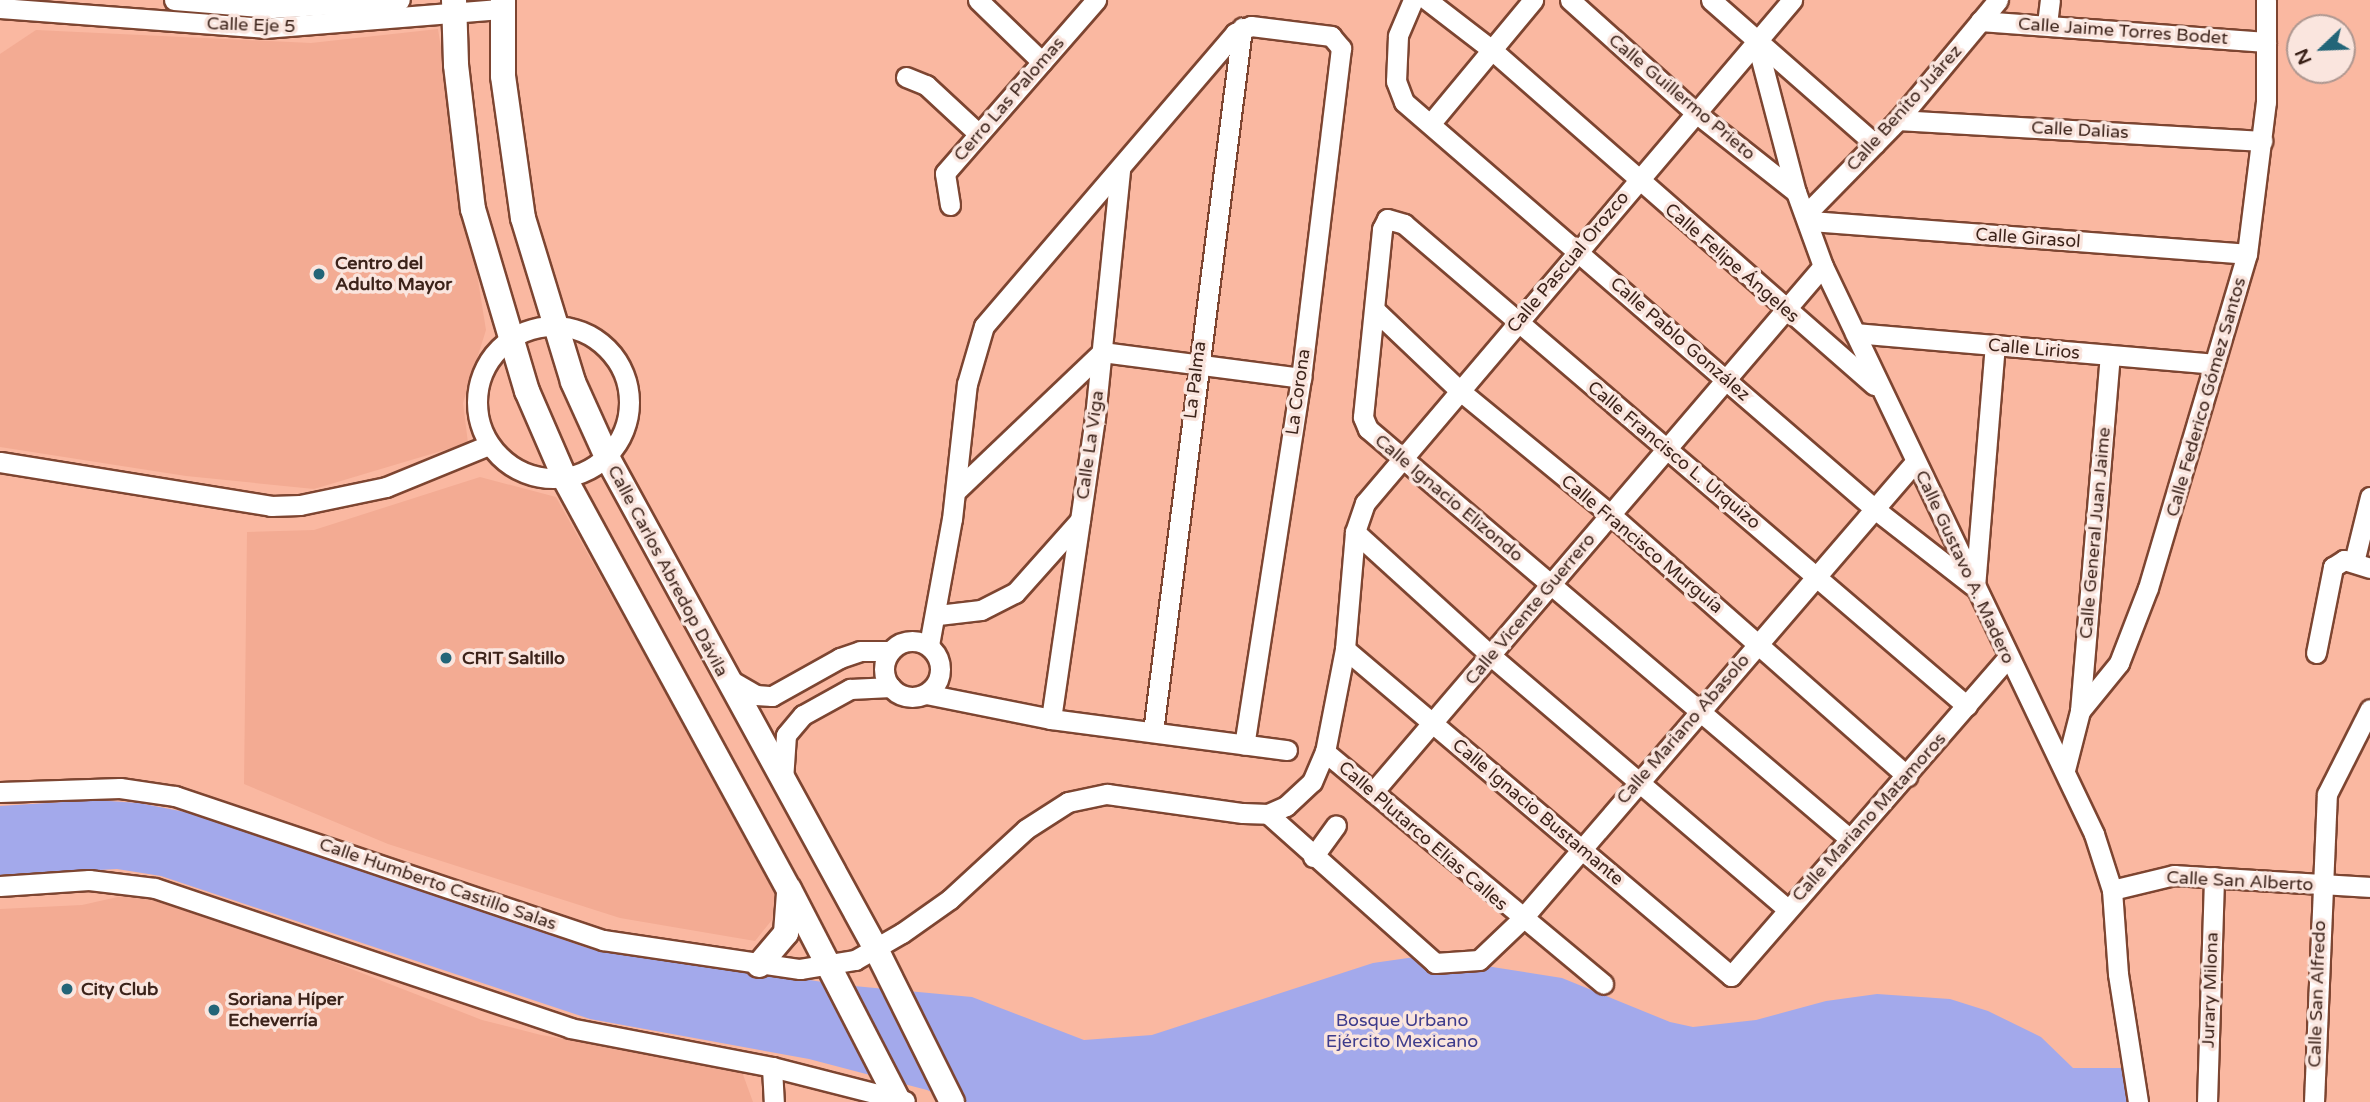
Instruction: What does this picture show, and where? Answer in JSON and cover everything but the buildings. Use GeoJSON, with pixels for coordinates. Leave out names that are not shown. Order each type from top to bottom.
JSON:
{"type":"FeatureCollection","features":[{"type":"Feature","properties":{"kind":"main road","name":"Calle Carlos Abredop Dávila"},"geometry":{"type":"LineString","coordinates":[[502,4],[503,76],[511,150],[523,218],[554,326],[607,457],[876,949],[952,1102]]}},
{"type":"Feature","properties":{"kind":"main road"},"geometry":{"type":"LineString","coordinates":[[454,7],[461,123],[473,209],[509,339],[565,478],[901,1101]]}},
{"type":"Feature","properties":{"kind":"main road"},"geometry":{"type":"LineString","coordinates":[[759,965],[786,933],[789,889]]}},
{"type":"Feature","properties":{"kind":"street","name":"Calle Eje 5"},"geometry":{"type":"LineString","coordinates":[[174,0],[284,8],[400,0]]}},
{"type":"Feature","properties":{"kind":"street"},"geometry":{"type":"LineString","coordinates":[[978,0],[1042,62]]}},
{"type":"Feature","properties":{"kind":"street","name":"Cerro Las Palomas"},"geometry":{"type":"LineString","coordinates":[[950,205],[945,173],[1096,0]]}},
{"type":"Feature","properties":{"kind":"street"},"geometry":{"type":"LineString","coordinates":[[1431,123],[1533,0]]}},
{"type":"Feature","properties":{"kind":"street","name":"Calle Guillermo Prieto"},"geometry":{"type":"LineString","coordinates":[[1570,0],[1696,113],[1796,192]]}},
{"type":"Feature","properties":{"kind":"street"},"geometry":{"type":"LineString","coordinates":[[1710,0],[1875,144]]}},
{"type":"Feature","properties":{"kind":"street","name":"Calle Pascual Orozco"},"geometry":{"type":"LineString","coordinates":[[1268,814],[1299,798],[1325,752],[1345,649],[1355,532],[1365,503],[1402,455],[1792,0]]}},
{"type":"Feature","properties":{"kind":"street","name":"Calle Benito Juárez"},"geometry":{"type":"LineString","coordinates":[[1808,217],[1898,120],[1998,0]]}},
{"type":"Feature","properties":{"kind":"street"},"geometry":{"type":"LineString","coordinates":[[2047,24],[2050,0]]}},
{"type":"Feature","properties":{"kind":"street","name":"Calle Federico Gómez Santos"},"geometry":{"type":"LineString","coordinates":[[2065,770],[2080,710],[2108,681],[2133,630],[2182,487],[2213,364],[2247,254],[2262,141],[2266,0]]}},
{"type":"Feature","properties":{"kind":"street","name":"Calle Felipe Ángeles"},"geometry":{"type":"LineString","coordinates":[[1417,1],[1492,50],[1637,181],[1879,389]]}},
{"type":"Feature","properties":{"kind":"street","name":"Calle Pablo González"},"geometry":{"type":"LineString","coordinates":[[1417,1],[1398,36],[1396,81],[1404,102],[1579,250],[1876,510],[1975,588]]}},
{"type":"Feature","properties":{"kind":"street","name":"Calle Eje 5"},"geometry":{"type":"LineString","coordinates":[[0,8],[264,28],[502,4]]}},
{"type":"Feature","properties":{"kind":"street","name":"Calle Jaime Torres Bodet"},"geometry":{"type":"LineString","coordinates":[[1980,21],[2266,42]]}},
{"type":"Feature","properties":{"kind":"street"},"geometry":{"type":"LineString","coordinates":[[929,645],[938,615],[956,491],[967,384],[984,326],[1242,28]]}},
{"type":"Feature","properties":{"kind":"street","name":"La Corona"},"geometry":{"type":"LineString","coordinates":[[1242,28],[1338,39],[1341,48],[1301,377],[1244,745]]}},
{"type":"Feature","properties":{"kind":"street","name":"La Palma"},"geometry":{"type":"LineString","coordinates":[[1153,732],[1197,364],[1242,28]]}},
{"type":"Feature","properties":{"kind":"street","name":"Calle Gustavo A. Madero"},"geometry":{"type":"LineString","coordinates":[[1756,40],[1796,192],[1808,217],[1823,266],[2007,658],[2065,770],[2094,834],[2112,890],[2118,974],[2138,1102]]}},
{"type":"Feature","properties":{"kind":"street"},"geometry":{"type":"LineString","coordinates":[[906,77],[926,85],[979,134]]}},
{"type":"Feature","properties":{"kind":"street","name":"Calle Dalias"},"geometry":{"type":"LineString","coordinates":[[1898,120],[2262,141]]}},
{"type":"Feature","properties":{"kind":"street","name":"Calle La Viga"},"geometry":{"type":"LineString","coordinates":[[1051,719],[1102,352],[1119,169]]}},
{"type":"Feature","properties":{"kind":"street","name":"Calle Girasol"},"geometry":{"type":"LineString","coordinates":[[1808,217],[2247,254]]}},
{"type":"Feature","properties":{"kind":"street","name":"Calle Francisco L. Urquizo"},"geometry":{"type":"LineString","coordinates":[[1377,312],[1382,229],[1387,219],[1398,219],[1967,706]]}},
{"type":"Feature","properties":{"kind":"street","name":"Calle Vicente Guerrero"},"geometry":{"type":"LineString","coordinates":[[1373,792],[1434,725],[1548,583],[1611,515],[1726,379],[1787,312],[1823,266]]}},
{"type":"Feature","properties":{"kind":"street","name":"Calle Francisco Murguía"},"geometry":{"type":"LineString","coordinates":[[1377,312],[1459,390],[1611,515],[1907,776]]}},
{"type":"Feature","properties":{"kind":"street","name":"Calle Ignacio Elizondo"},"geometry":{"type":"LineString","coordinates":[[1377,312],[1363,417],[1368,429],[1402,455],[1698,714],[1850,839]]}},
{"type":"Feature","properties":{"kind":"street"},"geometry":{"type":"LineString","coordinates":[[554,326],[589,335],[615,358],[624,374],[627,418],[607,457],[565,478],[530,476],[507,463],[489,445],[480,427],[477,388],[483,369],[509,339],[554,326]]}},
{"type":"Feature","properties":{"kind":"street","name":"Calle Lirios"},"geometry":{"type":"LineString","coordinates":[[1855,333],[2213,364]]}},
{"type":"Feature","properties":{"kind":"street"},"geometry":{"type":"LineString","coordinates":[[1975,588],[1995,346]]}},
{"type":"Feature","properties":{"kind":"street"},"geometry":{"type":"LineString","coordinates":[[956,491],[1102,352],[1301,377]]}},
{"type":"Feature","properties":{"kind":"street","name":"Calle General Juan Jaime"},"geometry":{"type":"LineString","coordinates":[[2080,710],[2110,355]]}},
{"type":"Feature","properties":{"kind":"street"},"geometry":{"type":"LineString","coordinates":[[1,463],[271,506],[300,505],[386,487],[489,445]]}},
{"type":"Feature","properties":{"kind":"street","name":"Calle Mariano Abasolo"},"geometry":{"type":"LineString","coordinates":[[1313,857],[1434,963],[1479,960],[1521,919],[1915,462]]}},
{"type":"Feature","properties":{"kind":"street"},"geometry":{"type":"LineString","coordinates":[[2316,653],[2333,567],[2339,561],[2362,565],[2370,497]]}},
{"type":"Feature","properties":{"kind":"street"},"geometry":{"type":"LineString","coordinates":[[938,615],[981,610],[1015,593],[1080,519]]}},
{"type":"Feature","properties":{"kind":"street"},"geometry":{"type":"LineString","coordinates":[[1355,532],[1490,655],[1787,909]]}},
{"type":"Feature","properties":{"kind":"street"},"geometry":{"type":"LineString","coordinates":[[726,677],[756,695],[772,696],[789,689],[840,657],[860,651],[890,651],[908,640],[929,645],[941,664],[941,675],[926,694]]}},
{"type":"Feature","properties":{"kind":"street","name":"Calle Ignacio Bustamante"},"geometry":{"type":"LineString","coordinates":[[1345,649],[1731,976]]}},
{"type":"Feature","properties":{"kind":"street"},"geometry":{"type":"LineString","coordinates":[[890,651],[884,671],[891,687],[905,696],[926,694],[1051,719],[1287,750]]}},
{"type":"Feature","properties":{"kind":"street","name":"Calle Mariano Matamoros"},"geometry":{"type":"LineString","coordinates":[[1731,976],[2007,658]]}},
{"type":"Feature","properties":{"kind":"street"},"geometry":{"type":"LineString","coordinates":[[783,781],[786,735],[803,715],[849,689],[891,687]]}},
{"type":"Feature","properties":{"kind":"street"},"geometry":{"type":"LineString","coordinates":[[789,689],[803,715]]}},
{"type":"Feature","properties":{"kind":"street","name":"Calle San Alfredo"},"geometry":{"type":"LineString","coordinates":[[2315,1102],[2320,885],[2327,794],[2370,709]]}},
{"type":"Feature","properties":{"kind":"street","name":"Calle Plutarco Elías Calles"},"geometry":{"type":"LineString","coordinates":[[1325,752],[1521,919],[1603,984]]}},
{"type":"Feature","properties":{"kind":"street","name":"Calle Humberto Castillo Salas"},"geometry":{"type":"LineString","coordinates":[[0,792],[107,788],[175,796],[603,940],[759,965],[829,967],[876,949],[950,899],[1026,829],[1068,802],[1107,794],[1268,814]]}},
{"type":"Feature","properties":{"kind":"street"},"geometry":{"type":"LineString","coordinates":[[1268,814],[1313,857],[1336,825]]}},
{"type":"Feature","properties":{"kind":"street","name":"Calle San Alberto"},"geometry":{"type":"LineString","coordinates":[[2112,890],[2174,875],[2370,887]]}},
{"type":"Feature","properties":{"kind":"street","name":"Jurary Milona"},"geometry":{"type":"LineString","coordinates":[[2207,1102],[2214,877]]}},
{"type":"Feature","properties":{"kind":"street"},"geometry":{"type":"LineString","coordinates":[[0,886],[89,880],[155,888],[543,1020],[772,1067],[901,1101]]}},
{"type":"Feature","properties":{"kind":"street"},"geometry":{"type":"LineString","coordinates":[[772,1067],[774,1102]]}},
{"type":"Feature","properties":{"kind":"shaded area"},"geometry":{"type":"Polygon","coordinates":[[[438,29],[486,330],[463,403],[468,443],[314,489],[186,476],[0,447],[0,54],[36,30],[311,43],[438,29]]]}},
{"type":"Feature","properties":{"kind":"shaded area","name":"CRIT Saltillo"},"geometry":{"type":"Polygon","coordinates":[[[480,477],[556,497],[784,905],[755,941],[620,918],[388,844],[244,784],[247,532],[314,530],[480,477]]]}},
{"type":"Feature","properties":{"kind":"shaded area"},"geometry":{"type":"Polygon","coordinates":[[[149,890],[482,1020],[541,1035],[741,1069],[753,1102],[0,1102],[0,909],[82,905],[149,890]]]}},
{"type":"Feature","properties":{"kind":"green space","name":"Bosque Urbano Ejército Mexicano"},"geometry":{"type":"Polygon","coordinates":[[[95,800],[139,803],[211,817],[585,947],[843,985],[972,997],[1084,1040],[1152,1035],[1373,963],[1422,956],[1562,978],[1670,1022],[1693,1027],[1756,1020],[1826,1001],[1877,994],[1950,999],[1988,1011],[2041,1037],[2073,1068],[2129,1068],[2134,1102],[953,1102],[927,1090],[809,1059],[590,1019],[161,876],[117,869],[0,875],[0,806],[95,800]]]}},
{"type":"Feature","properties":{"kind":"place","name":"Centro del Adulto Mayor"},"geometry":{"type":"Point","coordinates":[319,274]}},
{"type":"Feature","properties":{"kind":"place","name":"CRIT Saltillo"},"geometry":{"type":"Point","coordinates":[446,658]}},
{"type":"Feature","properties":{"kind":"place","name":"City Club"},"geometry":{"type":"Point","coordinates":[67,989]}},
{"type":"Feature","properties":{"kind":"place","name":"Soriana Híper Echeverría"},"geometry":{"type":"Point","coordinates":[214,1010]}}]}
